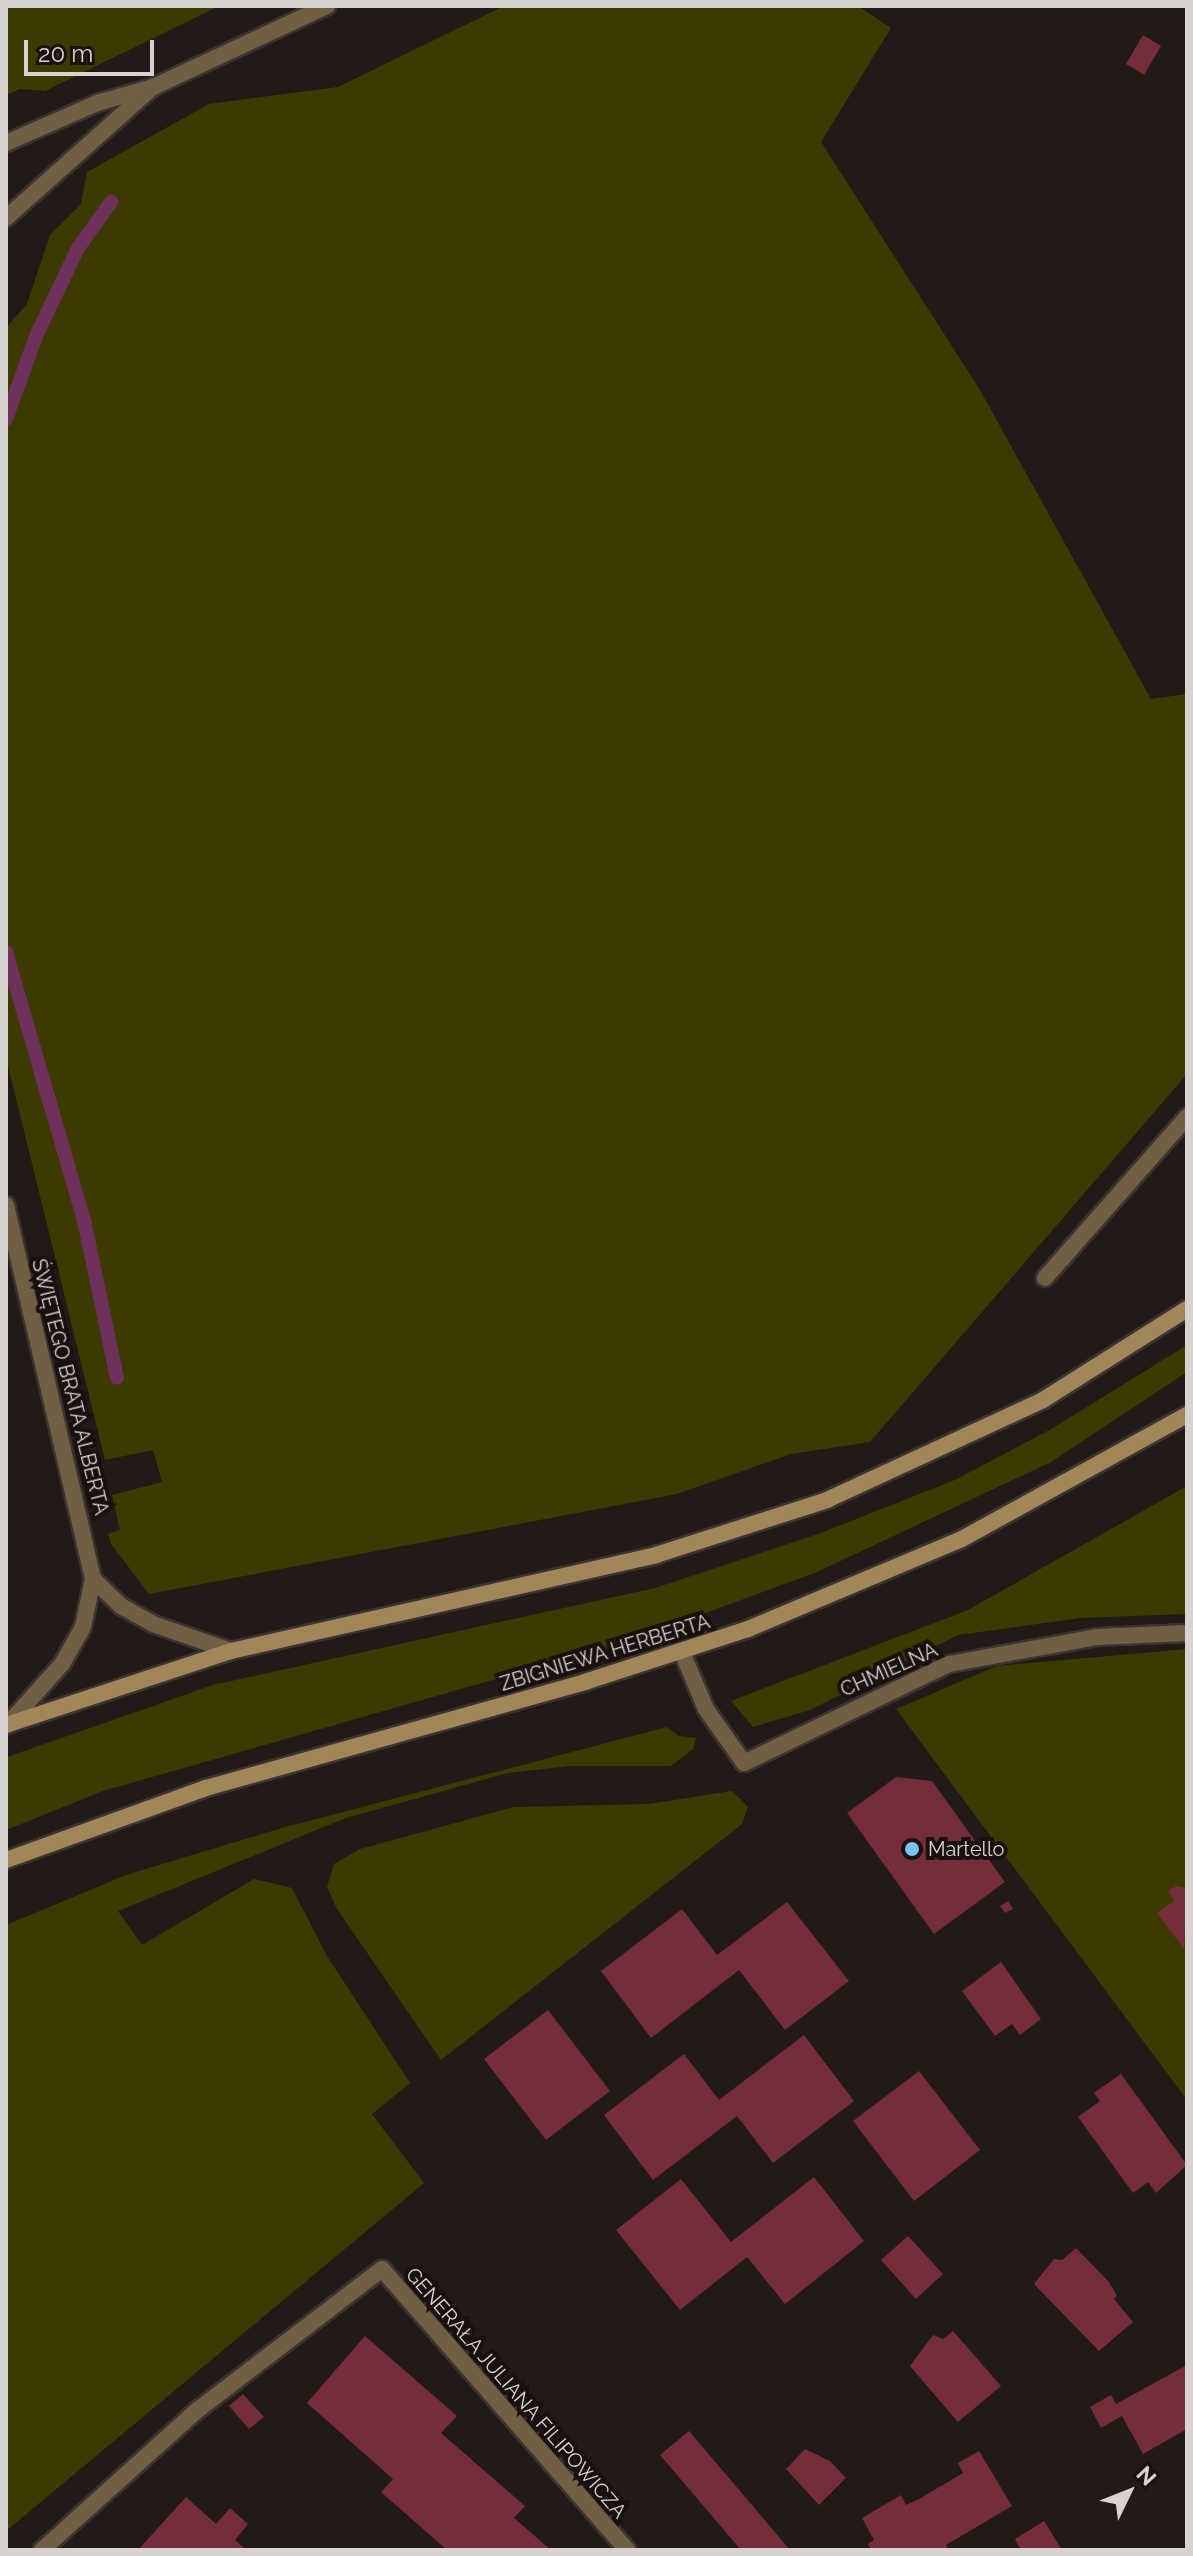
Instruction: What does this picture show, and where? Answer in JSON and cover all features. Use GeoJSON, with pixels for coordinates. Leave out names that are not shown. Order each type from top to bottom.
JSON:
{"type":"FeatureCollection","features":[{"type":"Feature","properties":{"kind":"main road"},"geometry":{"type":"LineString","coordinates":[[6,1725],[231,1651],[656,1555],[827,1500],[989,1428],[1187,1309]]}},
{"type":"Feature","properties":{"kind":"main road","name":"ZBIGNIEWA HERBERTA"},"geometry":{"type":"LineString","coordinates":[[6,1860],[206,1788],[682,1652],[907,1565],[1065,1485],[1187,1415]]}},
{"type":"Feature","properties":{"kind":"street"},"geometry":{"type":"LineString","coordinates":[[6,143],[97,103],[153,87],[327,6]]}},
{"type":"Feature","properties":{"kind":"street"},"geometry":{"type":"LineString","coordinates":[[6,218],[153,87]]}},
{"type":"Feature","properties":{"kind":"street"},"geometry":{"type":"LineString","coordinates":[[1045,1278],[1187,1117]]}},
{"type":"Feature","properties":{"kind":"street","name":"ŚWIĘTEGO BRATA ALBERTA"},"geometry":{"type":"LineString","coordinates":[[6,1205],[93,1579],[83,1627],[62,1664],[6,1725]]}},
{"type":"Feature","properties":{"kind":"street"},"geometry":{"type":"LineString","coordinates":[[93,1579],[121,1606],[153,1624],[231,1651]]}},
{"type":"Feature","properties":{"kind":"street","name":"CHMIELNA"},"geometry":{"type":"LineString","coordinates":[[682,1652],[706,1709],[744,1763],[949,1664],[1097,1637],[1187,1633]]}},
{"type":"Feature","properties":{"kind":"street","name":"GENERAŁA JULIANA FILIPOWICZA"},"geometry":{"type":"LineString","coordinates":[[42,2550],[195,2412],[382,2269],[627,2550]]}},
{"type":"Feature","properties":{"kind":"shaded area"},"geometry":{"type":"Polygon","coordinates":[[[6,6],[219,6],[45,91],[20,89],[6,95],[6,6]]]}},
{"type":"Feature","properties":{"kind":"shaded area"},"geometry":{"type":"Polygon","coordinates":[[[504,6],[858,6],[891,28],[821,142],[980,390],[1151,699],[1187,694],[1187,1074],[870,1442],[791,1454],[677,1494],[149,1594],[111,1544],[108,1534],[120,1530],[112,1495],[162,1482],[153,1450],[105,1460],[6,1058],[6,328],[27,304],[50,235],[81,204],[87,172],[209,104],[338,87],[504,6]]]}},
{"type":"Feature","properties":{"kind":"shaded area"},"geometry":{"type":"Polygon","coordinates":[[[1187,1345],[1187,1372],[1051,1462],[817,1572],[633,1640],[103,1791],[6,1830],[7,1757],[213,1685],[655,1588],[821,1533],[957,1479],[1053,1428],[1187,1345]]]}},
{"type":"Feature","properties":{"kind":"shaded area"},"geometry":{"type":"Polygon","coordinates":[[[1187,1486],[1187,1614],[1080,1618],[958,1635],[810,1710],[753,1727],[731,1701],[968,1610],[1187,1486]]]}},
{"type":"Feature","properties":{"kind":"shaded area"},"geometry":{"type":"Polygon","coordinates":[[[1187,1649],[1187,2100],[896,1709],[997,1666],[1187,1649]]]}},
{"type":"Feature","properties":{"kind":"shaded area"},"geometry":{"type":"Polygon","coordinates":[[[667,1727],[679,1736],[696,1738],[693,1749],[671,1766],[570,1766],[508,1773],[346,1818],[118,1911],[142,1945],[254,1879],[292,1888],[327,1956],[410,2083],[372,2114],[424,2183],[6,2531],[6,1925],[126,1875],[282,1828],[667,1727]]]}},
{"type":"Feature","properties":{"kind":"shaded area"},"geometry":{"type":"Polygon","coordinates":[[[732,1791],[748,1807],[742,1824],[441,2060],[337,1909],[327,1887],[334,1864],[360,1849],[514,1807],[649,1804],[732,1791]]]}},
{"type":"Feature","properties":{"kind":"building"},"geometry":{"type":"Polygon","coordinates":[[[1143,35],[1161,46],[1144,75],[1126,64],[1143,35]]]}},
{"type":"Feature","properties":{"kind":"building"},"geometry":{"type":"Polygon","coordinates":[[[896,1777],[932,1781],[1005,1882],[934,1934],[847,1813],[896,1777]]]}},
{"type":"Feature","properties":{"kind":"building"},"geometry":{"type":"Polygon","coordinates":[[[1176,1886],[1187,1888],[1184,1949],[1157,1913],[1174,1901],[1168,1891],[1176,1886]]]}},
{"type":"Feature","properties":{"kind":"building"},"geometry":{"type":"Polygon","coordinates":[[[1008,1901],[1013,1909],[1005,1913],[1000,1906],[1008,1901]]]}},
{"type":"Feature","properties":{"kind":"building"},"geometry":{"type":"Polygon","coordinates":[[[787,1902],[849,1981],[785,2030],[739,1970],[651,2038],[601,1971],[682,1909],[717,1955],[787,1902]]]}},
{"type":"Feature","properties":{"kind":"building"},"geometry":{"type":"Polygon","coordinates":[[[1001,1962],[1041,2019],[1020,2035],[1012,2024],[995,2036],[962,1991],[1001,1962]]]}},
{"type":"Feature","properties":{"kind":"building"},"geometry":{"type":"Polygon","coordinates":[[[548,2010],[610,2091],[546,2140],[484,2059],[548,2010]]]}},
{"type":"Feature","properties":{"kind":"building"},"geometry":{"type":"Polygon","coordinates":[[[804,2035],[854,2101],[773,2163],[737,2116],[653,2180],[604,2115],[684,2054],[719,2100],[804,2035]]]}},
{"type":"Feature","properties":{"kind":"building"},"geometry":{"type":"Polygon","coordinates":[[[919,2071],[980,2150],[914,2201],[853,2121],[919,2071]]]}},
{"type":"Feature","properties":{"kind":"building"},"geometry":{"type":"Polygon","coordinates":[[[1121,2074],[1187,2165],[1156,2193],[1148,2182],[1133,2193],[1078,2117],[1100,2101],[1094,2093],[1121,2074]]]}},
{"type":"Feature","properties":{"kind":"building"},"geometry":{"type":"Polygon","coordinates":[[[814,2177],[864,2241],[785,2304],[747,2257],[680,2310],[616,2230],[681,2179],[731,2242],[814,2177]]]}},
{"type":"Feature","properties":{"kind":"building"},"geometry":{"type":"Polygon","coordinates":[[[908,2236],[943,2274],[916,2299],[881,2260],[908,2236]]]}},
{"type":"Feature","properties":{"kind":"building"},"geometry":{"type":"Polygon","coordinates":[[[1076,2248],[1109,2282],[1117,2296],[1114,2299],[1133,2322],[1099,2351],[1034,2284],[1054,2259],[1062,2260],[1076,2248]]]}},
{"type":"Feature","properties":{"kind":"building"},"geometry":{"type":"Polygon","coordinates":[[[953,2331],[1001,2386],[958,2422],[910,2366],[933,2335],[943,2339],[953,2331]]]}},
{"type":"Feature","properties":{"kind":"building"},"geometry":{"type":"Polygon","coordinates":[[[365,2336],[457,2416],[441,2433],[525,2506],[514,2518],[551,2550],[447,2550],[381,2492],[393,2479],[307,2403],[365,2336]]]}},
{"type":"Feature","properties":{"kind":"building"},"geometry":{"type":"Polygon","coordinates":[[[1187,2365],[1187,2429],[1143,2454],[1122,2416],[1101,2428],[1090,2407],[1111,2395],[1116,2404],[1187,2365]]]}},
{"type":"Feature","properties":{"kind":"building"},"geometry":{"type":"Polygon","coordinates":[[[243,2394],[264,2417],[249,2429],[229,2406],[243,2394]]]}},
{"type":"Feature","properties":{"kind":"building"},"geometry":{"type":"Polygon","coordinates":[[[689,2431],[790,2550],[741,2550],[660,2455],[689,2431]]]}},
{"type":"Feature","properties":{"kind":"building"},"geometry":{"type":"Polygon","coordinates":[[[805,2449],[830,2461],[846,2478],[819,2505],[786,2469],[805,2449]]]}},
{"type":"Feature","properties":{"kind":"building"},"geometry":{"type":"Polygon","coordinates":[[[979,2451],[1012,2506],[946,2545],[949,2550],[871,2550],[868,2544],[874,2540],[862,2518],[901,2495],[906,2505],[919,2499],[963,2473],[958,2463],[979,2451]]]}},
{"type":"Feature","properties":{"kind":"building"},"geometry":{"type":"Polygon","coordinates":[[[186,2497],[216,2524],[230,2508],[248,2524],[235,2540],[246,2550],[138,2550],[186,2497]]]}},
{"type":"Feature","properties":{"kind":"building"},"geometry":{"type":"Polygon","coordinates":[[[1044,2521],[1062,2550],[1021,2550],[1015,2539],[1044,2521]]]}},
{"type":"Feature","properties":{"kind":"waterway"},"geometry":{"type":"LineString","coordinates":[[6,419],[37,334],[78,248],[111,202]]}},
{"type":"Feature","properties":{"kind":"waterway"},"geometry":{"type":"LineString","coordinates":[[6,952],[84,1220],[117,1378]]}},
{"type":"Feature","properties":{"kind":"place","name":"Martello"},"geometry":{"type":"Point","coordinates":[912,1849]}}]}
